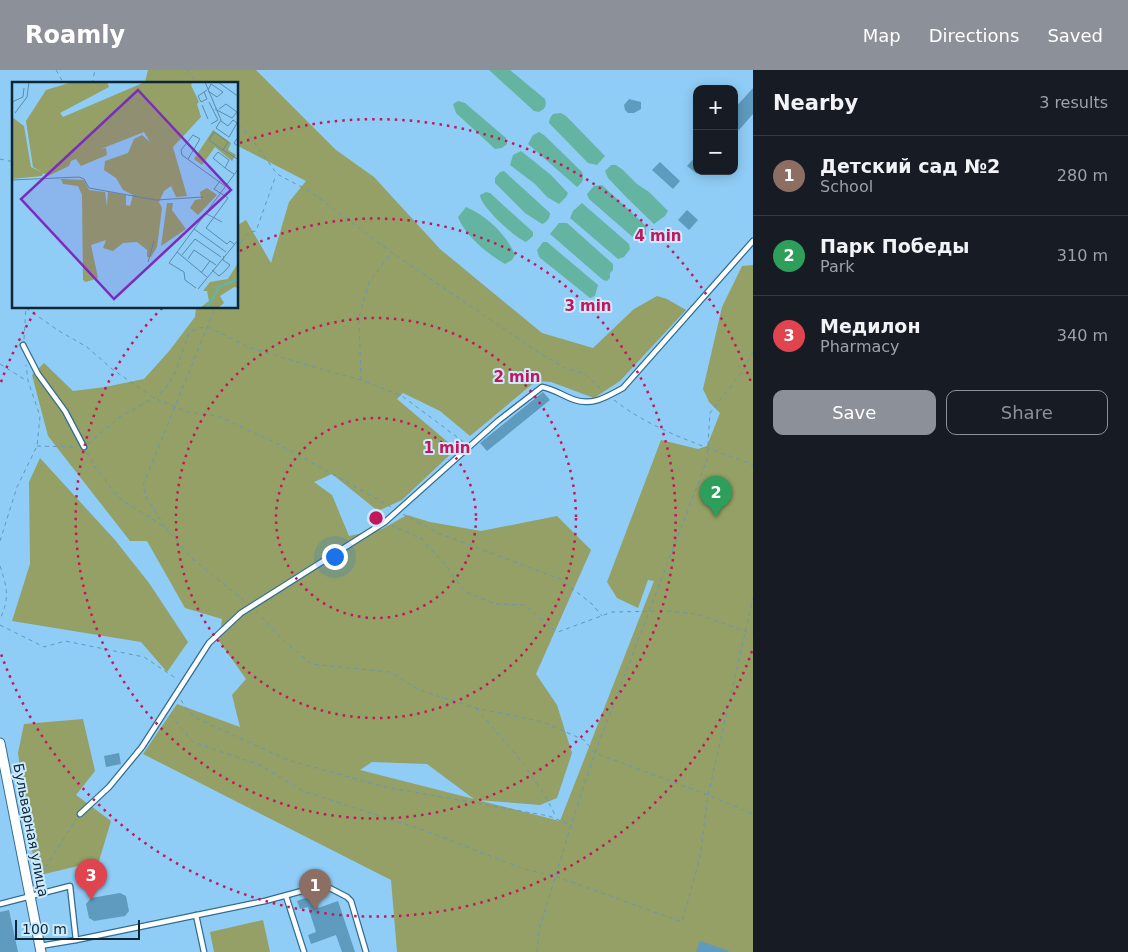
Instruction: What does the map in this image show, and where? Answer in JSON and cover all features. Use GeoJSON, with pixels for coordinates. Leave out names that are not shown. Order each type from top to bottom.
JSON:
{"type":"FeatureCollection","features":[{"type":"Feature","properties":{"kind":"street","name":"Бульварная улица"},"geometry":{"type":"LineString","coordinates":[[0,744],[2,764],[41,949]]}},
{"type":"Feature","properties":{"kind":"lane"},"geometry":{"type":"LineString","coordinates":[[80,814],[109,787],[142,747],[209,643],[241,613],[385,522],[470,446],[542,387],[552,389],[576,401],[595,402],[623,388],[753,241]]}},
{"type":"Feature","properties":{"kind":"lane"},"geometry":{"type":"LineString","coordinates":[[23,345],[38,374],[65,411],[84,447]]}},
{"type":"Feature","properties":{"kind":"lane"},"geometry":{"type":"LineString","coordinates":[[0,904],[70,886],[76,940]]}},
{"type":"Feature","properties":{"kind":"lane"},"geometry":{"type":"LineString","coordinates":[[41,949],[286,896],[324,886],[347,897],[350,901],[366,952]]}},
{"type":"Feature","properties":{"kind":"lane"},"geometry":{"type":"LineString","coordinates":[[286,896],[304,952]]}},
{"type":"Feature","properties":{"kind":"lane"},"geometry":{"type":"LineString","coordinates":[[196,915],[204,952]]}},
{"type":"Feature","properties":{"kind":"path"},"geometry":{"type":"LineString","coordinates":[[56,70],[63,82]]}},
{"type":"Feature","properties":{"kind":"path"},"geometry":{"type":"LineString","coordinates":[[187,70],[196,82]]}},
{"type":"Feature","properties":{"kind":"path"},"geometry":{"type":"LineString","coordinates":[[239,126],[248,134],[277,174],[311,192],[391,252],[541,354],[566,368],[585,374],[608,396],[629,412],[681,439],[709,447],[753,465]]}},
{"type":"Feature","properties":{"kind":"path"},"geometry":{"type":"LineString","coordinates":[[239,244],[249,232],[256,231],[277,174]]}},
{"type":"Feature","properties":{"kind":"path"},"geometry":{"type":"LineString","coordinates":[[361,380],[359,317],[369,282],[391,252]]}},
{"type":"Feature","properties":{"kind":"path"},"geometry":{"type":"LineString","coordinates":[[23,345],[26,309]]}},
{"type":"Feature","properties":{"kind":"path"},"geometry":{"type":"LineString","coordinates":[[27,309],[87,347],[112,369],[154,398],[187,412],[218,416],[284,447],[438,533],[560,579],[592,604],[602,616]]}},
{"type":"Feature","properties":{"kind":"path"},"geometry":{"type":"LineString","coordinates":[[216,309],[144,485],[146,497],[166,527],[190,557],[251,606],[285,642],[312,664],[390,672],[419,690],[476,708],[543,722],[584,740],[595,753],[708,795],[753,814]]}},
{"type":"Feature","properties":{"kind":"path"},"geometry":{"type":"LineString","coordinates":[[37,446],[84,447],[121,416],[154,398],[165,389],[175,373],[189,333],[198,328],[208,327],[248,346],[361,380],[402,396],[470,446]]}},
{"type":"Feature","properties":{"kind":"path"},"geometry":{"type":"LineString","coordinates":[[537,952],[539,930],[595,753],[707,460],[710,414],[742,372],[753,352]]}},
{"type":"Feature","properties":{"kind":"path"},"geometry":{"type":"LineString","coordinates":[[0,541],[16,487],[37,446],[40,416],[28,381],[26,363]]}},
{"type":"Feature","properties":{"kind":"path"},"geometry":{"type":"LineString","coordinates":[[0,364],[28,381]]}},
{"type":"Feature","properties":{"kind":"path"},"geometry":{"type":"LineString","coordinates":[[84,447],[95,467],[119,498],[166,527]]}},
{"type":"Feature","properties":{"kind":"path"},"geometry":{"type":"LineString","coordinates":[[385,522],[422,539],[446,566],[464,591],[495,604],[525,605],[550,628],[558,632],[612,612],[668,612],[697,614],[753,634]]}},
{"type":"Feature","properties":{"kind":"path"},"geometry":{"type":"LineString","coordinates":[[0,566],[8,592],[5,609],[0,619]]}},
{"type":"Feature","properties":{"kind":"path"},"geometry":{"type":"LineString","coordinates":[[166,709],[176,724],[193,742],[260,765],[303,791],[426,831],[524,869],[555,876],[682,922],[700,857],[708,795],[753,598]]}},
{"type":"Feature","properties":{"kind":"path"},"geometry":{"type":"LineString","coordinates":[[0,626],[44,647],[65,641],[144,656],[183,682]]}},
{"type":"Feature","properties":{"kind":"path"},"geometry":{"type":"LineString","coordinates":[[178,690],[187,710],[196,718],[288,760],[385,787],[549,816],[571,825]]}},
{"type":"Feature","properties":{"kind":"path"},"geometry":{"type":"LineString","coordinates":[[476,708],[528,769],[546,796],[557,819]]}},
{"type":"Feature","properties":{"kind":"path"},"geometry":{"type":"LineString","coordinates":[[28,887],[35,885],[80,814]]}},
{"type":"Feature","properties":{"kind":"shaded area"},"geometry":{"type":"Polygon","coordinates":[[[148,70],[256,70],[336,150],[374,177],[440,249],[542,333],[593,348],[634,309],[657,296],[667,299],[686,310],[620,381],[594,398],[551,382],[536,381],[470,436],[440,411],[403,393],[397,399],[456,449],[402,500],[378,511],[332,474],[314,482],[332,495],[349,536],[382,529],[407,515],[430,522],[481,531],[557,516],[591,550],[536,674],[557,705],[572,753],[557,798],[540,805],[477,800],[560,821],[654,581],[648,580],[638,608],[617,598],[607,582],[661,440],[698,449],[707,446],[720,413],[709,402],[703,389],[722,307],[742,266],[753,265],[753,952],[397,952],[391,880],[143,754],[177,704],[240,727],[232,695],[246,679],[219,641],[222,619],[185,608],[147,541],[130,541],[48,436],[32,375],[44,363],[73,391],[144,379],[170,350],[195,317],[196,309],[239,309],[239,224],[246,220],[271,263],[289,202],[306,181],[239,147],[239,82],[145,82],[148,70]],[[372,762],[360,770],[474,799],[427,764],[372,762]]]}},
{"type":"Feature","properties":{"kind":"shaded area"},"geometry":{"type":"Polygon","coordinates":[[[489,70],[510,70],[545,99],[546,105],[539,112],[534,111],[489,70]]]}},
{"type":"Feature","properties":{"kind":"shaded area"},"geometry":{"type":"Polygon","coordinates":[[[458,101],[465,103],[506,138],[507,144],[502,148],[495,149],[456,113],[453,104],[458,101]]]}},
{"type":"Feature","properties":{"kind":"shaded area"},"geometry":{"type":"Polygon","coordinates":[[[561,113],[605,156],[597,165],[588,163],[549,123],[553,114],[561,113]]]}},
{"type":"Feature","properties":{"kind":"shaded area"},"geometry":{"type":"Polygon","coordinates":[[[539,132],[582,172],[581,184],[577,187],[528,144],[533,135],[539,132]]]}},
{"type":"Feature","properties":{"kind":"shaded area"},"geometry":{"type":"Polygon","coordinates":[[[521,151],[551,175],[568,193],[559,204],[547,197],[535,184],[510,165],[513,155],[521,151]]]}},
{"type":"Feature","properties":{"kind":"shaded area"},"geometry":{"type":"Polygon","coordinates":[[[611,165],[616,165],[649,192],[668,211],[665,216],[654,224],[608,178],[605,171],[611,165]]]}},
{"type":"Feature","properties":{"kind":"shaded area"},"geometry":{"type":"Polygon","coordinates":[[[504,171],[550,213],[549,218],[545,222],[542,224],[525,213],[495,183],[495,178],[500,172],[504,171]]]}},
{"type":"Feature","properties":{"kind":"shaded area"},"geometry":{"type":"Polygon","coordinates":[[[602,185],[646,226],[646,236],[636,240],[589,199],[587,194],[594,186],[602,185]]]}},
{"type":"Feature","properties":{"kind":"shaded area"},"geometry":{"type":"Polygon","coordinates":[[[486,192],[490,193],[533,232],[533,236],[526,242],[514,235],[499,221],[482,200],[480,195],[486,192]]]}},
{"type":"Feature","properties":{"kind":"shaded area"},"geometry":{"type":"Polygon","coordinates":[[[582,203],[629,244],[630,249],[624,257],[618,259],[570,218],[573,211],[582,203]]]}},
{"type":"Feature","properties":{"kind":"shaded area"},"geometry":{"type":"Polygon","coordinates":[[[466,207],[481,215],[495,226],[507,240],[515,255],[512,260],[505,264],[471,238],[458,217],[466,207]]]}},
{"type":"Feature","properties":{"kind":"shaded area"},"geometry":{"type":"Polygon","coordinates":[[[559,223],[567,223],[613,264],[613,270],[607,281],[603,280],[550,234],[559,223]]]}},
{"type":"Feature","properties":{"kind":"shaded area"},"geometry":{"type":"Polygon","coordinates":[[[543,242],[547,242],[598,285],[595,296],[590,298],[539,257],[537,250],[543,242]]]}},
{"type":"Feature","properties":{"kind":"shaded area"},"geometry":{"type":"Polygon","coordinates":[[[40,458],[115,540],[149,583],[188,642],[167,672],[141,642],[12,621],[30,564],[29,482],[40,458]]]}},
{"type":"Feature","properties":{"kind":"shaded area"},"geometry":{"type":"Polygon","coordinates":[[[83,719],[95,771],[76,795],[111,821],[99,861],[36,876],[18,753],[24,724],[83,719]]]}},
{"type":"Feature","properties":{"kind":"shaded area"},"geometry":{"type":"Polygon","coordinates":[[[263,920],[270,952],[214,952],[210,932],[263,920]]]}},
{"type":"Feature","properties":{"kind":"building"},"geometry":{"type":"Polygon","coordinates":[[[753,88],[753,114],[739,130],[738,129],[738,105],[753,88]]]}},
{"type":"Feature","properties":{"kind":"building"},"geometry":{"type":"Polygon","coordinates":[[[629,99],[641,102],[641,109],[634,113],[628,113],[624,105],[629,99]]]}},
{"type":"Feature","properties":{"kind":"building"},"geometry":{"type":"Polygon","coordinates":[[[693,159],[693,171],[687,166],[693,159]]]}},
{"type":"Feature","properties":{"kind":"building"},"geometry":{"type":"Polygon","coordinates":[[[660,162],[680,181],[673,189],[652,170],[660,162]]]}},
{"type":"Feature","properties":{"kind":"building"},"geometry":{"type":"Polygon","coordinates":[[[687,210],[698,220],[689,230],[678,220],[687,210]]]}},
{"type":"Feature","properties":{"kind":"building"},"geometry":{"type":"Polygon","coordinates":[[[543,392],[550,400],[487,451],[480,443],[543,392]]]}},
{"type":"Feature","properties":{"kind":"building"},"geometry":{"type":"Polygon","coordinates":[[[119,753],[121,764],[106,767],[104,756],[119,753]]]}},
{"type":"Feature","properties":{"kind":"building"},"geometry":{"type":"Polygon","coordinates":[[[120,893],[126,896],[129,911],[125,916],[94,921],[89,918],[86,904],[91,898],[120,893]]]}},
{"type":"Feature","properties":{"kind":"building"},"geometry":{"type":"Polygon","coordinates":[[[314,895],[318,908],[338,901],[355,952],[342,952],[336,935],[311,944],[308,935],[316,932],[308,907],[300,909],[297,901],[314,895]]]}},
{"type":"Feature","properties":{"kind":"building"},"geometry":{"type":"Polygon","coordinates":[[[9,910],[18,952],[0,952],[0,912],[9,910]]]}},
{"type":"Feature","properties":{"kind":"building"},"geometry":{"type":"Polygon","coordinates":[[[700,941],[729,951],[729,952],[696,952],[700,941]]]}},
{"type":"Feature","properties":{"kind":"place","name":"Парк Победы"},"geometry":{"type":"Point","coordinates":[716,517]}},
{"type":"Feature","properties":{"kind":"place","name":"Медилон"},"geometry":{"type":"Point","coordinates":[91,900]}},
{"type":"Feature","properties":{"kind":"place","name":"Детский сад №2"},"geometry":{"type":"Point","coordinates":[315,910]}}]}
